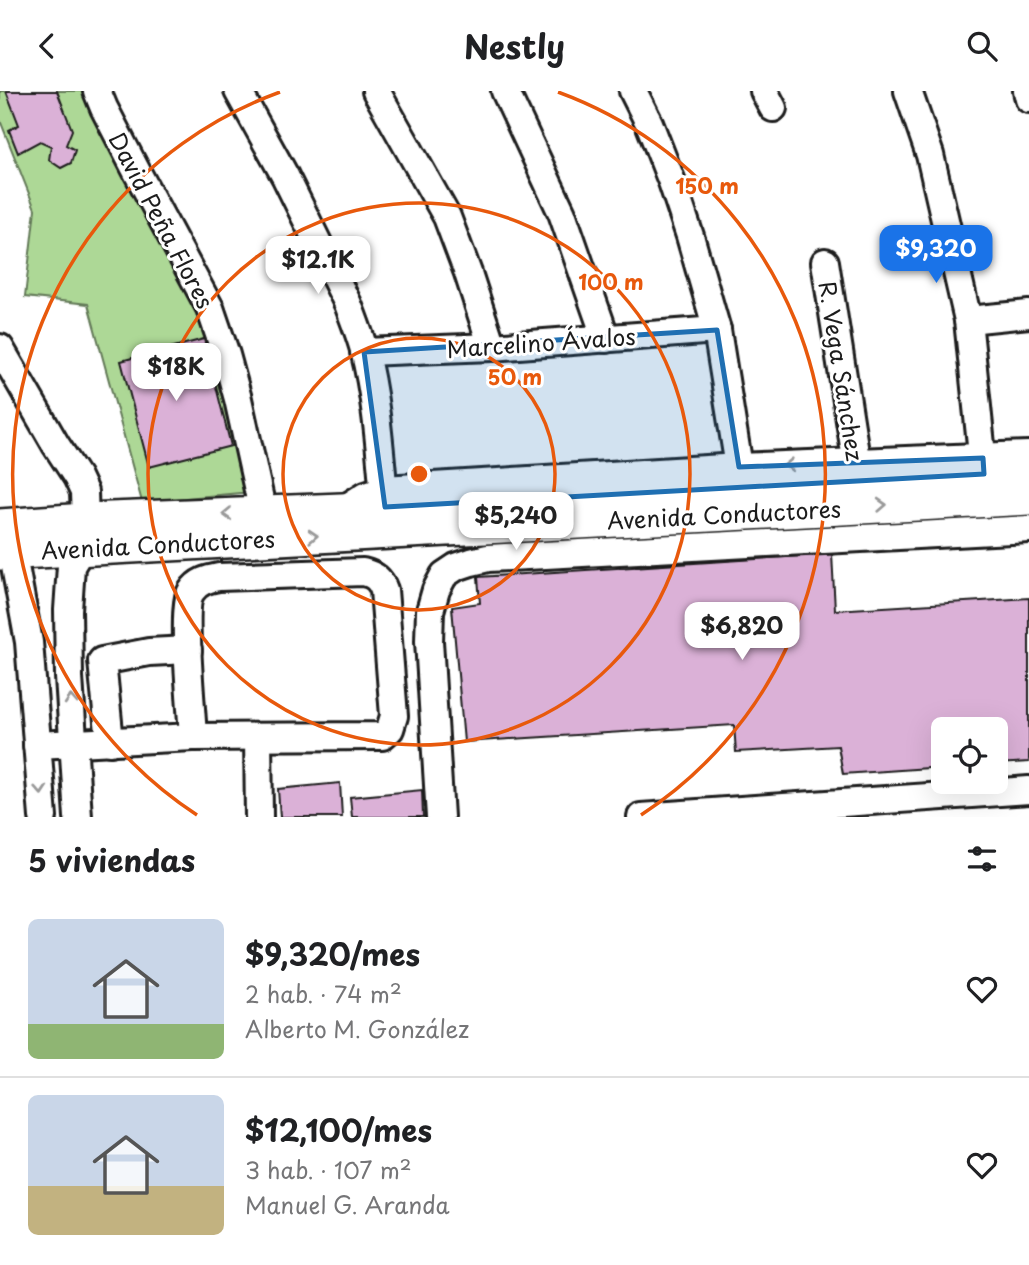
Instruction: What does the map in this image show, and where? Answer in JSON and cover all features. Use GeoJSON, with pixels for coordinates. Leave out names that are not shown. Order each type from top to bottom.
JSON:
{"type":"FeatureCollection","features":[{"type":"Feature","properties":{"kind":"main road","name":"Avenida Conductores"},"geometry":{"type":"LineString","coordinates":[[84,534],[263,513],[342,510],[384,498],[858,471],[983,466],[1029,472]]}},
{"type":"Feature","properties":{"kind":"main road","name":"Avenida Conductores"},"geometry":{"type":"LineString","coordinates":[[5,539],[1029,498]]}},
{"type":"Feature","properties":{"kind":"street","name":"David Peña Flores"},"geometry":{"type":"LineString","coordinates":[[97,91],[210,308],[238,398],[263,513]]}},
{"type":"Feature","properties":{"kind":"street"},"geometry":{"type":"LineString","coordinates":[[238,91],[285,176],[336,280],[365,352],[378,423],[384,498]]}},
{"type":"Feature","properties":{"kind":"street"},"geometry":{"type":"LineString","coordinates":[[376,91],[447,217],[492,347]]}},
{"type":"Feature","properties":{"kind":"street"},"geometry":{"type":"LineString","coordinates":[[505,91],[562,212],[606,339]]}},
{"type":"Feature","properties":{"kind":"street"},"geometry":{"type":"LineString","coordinates":[[633,91],[649,123],[672,182],[717,330],[739,477]]}},
{"type":"Feature","properties":{"kind":"street"},"geometry":{"type":"LineString","coordinates":[[908,91],[930,155],[968,320],[983,466],[1029,455]]}},
{"type":"Feature","properties":{"kind":"street"},"geometry":{"type":"LineString","coordinates":[[1027,91],[1029,99]]}},
{"type":"Feature","properties":{"kind":"street","name":"R. Vega Sánchez"},"geometry":{"type":"LineString","coordinates":[[825,262],[858,471]]}},
{"type":"Feature","properties":{"kind":"street"},"geometry":{"type":"LineString","coordinates":[[968,320],[1029,314]]}},
{"type":"Feature","properties":{"kind":"street","name":"Marcelino Ávalos"},"geometry":{"type":"LineString","coordinates":[[365,352],[492,347],[717,330]]}},
{"type":"Feature","properties":{"kind":"street"},"geometry":{"type":"LineString","coordinates":[[0,348],[77,477],[83,492],[84,534],[71,566],[68,610],[69,677],[78,817]]}},
{"type":"Feature","properties":{"kind":"street"},"geometry":{"type":"LineString","coordinates":[[440,817],[429,641],[430,611],[444,575],[456,567],[488,558],[1029,529]]}},
{"type":"Feature","properties":{"kind":"street"},"geometry":{"type":"LineString","coordinates":[[5,539],[24,614],[30,654],[43,817]]}},
{"type":"Feature","properties":{"kind":"street"},"geometry":{"type":"LineString","coordinates":[[37,745],[193,737],[382,736],[392,725],[394,716],[384,590],[381,582],[363,572],[208,579],[199,583],[188,600],[193,737]]}},
{"type":"Feature","properties":{"kind":"street"},"geometry":{"type":"LineString","coordinates":[[24,614],[68,610]]}},
{"type":"Feature","properties":{"kind":"street"},"geometry":{"type":"LineString","coordinates":[[110,742],[102,661],[149,652],[188,650]]}},
{"type":"Feature","properties":{"kind":"street"},"geometry":{"type":"LineString","coordinates":[[258,737],[259,817]]}},
{"type":"Feature","properties":{"kind":"street"},"geometry":{"type":"LineString","coordinates":[[641,817],[1029,790]]}},
{"type":"Feature","properties":{"kind":"highlighted area"},"geometry":{"type":"Polygon","coordinates":[[[717,330],[739,467],[983,458],[984,474],[385,507],[364,352],[717,330]]]}},
{"type":"Feature","properties":{"kind":"green space"},"geometry":{"type":"Polygon","coordinates":[[[0,91],[85,91],[91,113],[222,359],[251,492],[142,502],[88,304],[25,297],[35,209],[0,120],[0,91]]]}},
{"type":"Feature","properties":{"kind":"building"},"geometry":{"type":"Polygon","coordinates":[[[6,91],[57,91],[72,130],[66,145],[75,150],[71,163],[61,168],[49,160],[51,146],[40,141],[18,153],[9,130],[19,125],[6,91]]]}},
{"type":"Feature","properties":{"kind":"building"},"geometry":{"type":"Polygon","coordinates":[[[204,339],[231,446],[149,467],[121,361],[204,339]]]}},
{"type":"Feature","properties":{"kind":"building"},"geometry":{"type":"Polygon","coordinates":[[[832,554],[835,610],[1029,598],[1029,762],[1008,763],[1008,717],[931,717],[931,768],[843,774],[838,746],[736,752],[734,725],[464,742],[452,607],[480,603],[478,577],[832,554]]]}},
{"type":"Feature","properties":{"kind":"building"},"geometry":{"type":"Polygon","coordinates":[[[340,783],[342,817],[280,817],[278,789],[340,783]]]}},
{"type":"Feature","properties":{"kind":"building"},"geometry":{"type":"Polygon","coordinates":[[[422,790],[423,817],[352,817],[350,797],[422,790]]]}}]}
